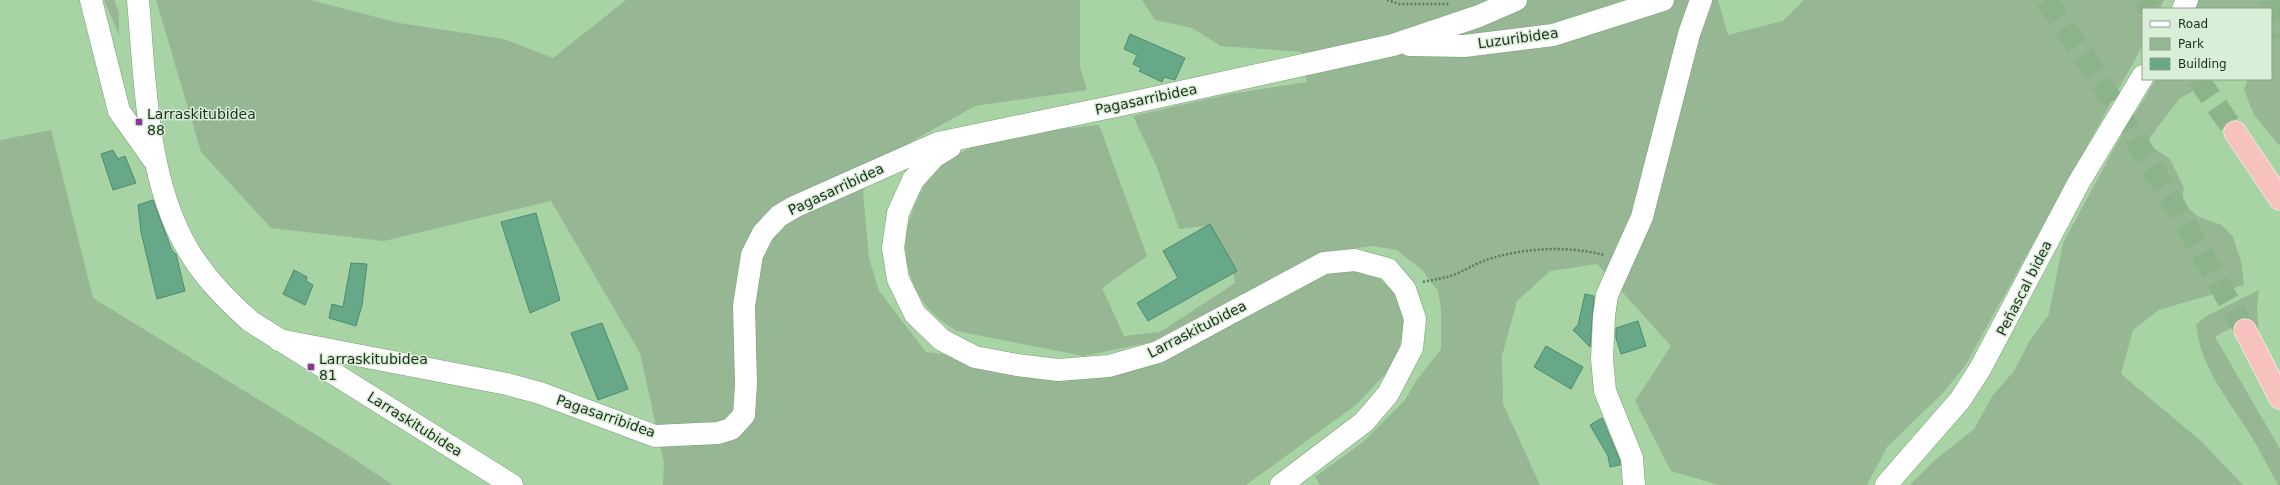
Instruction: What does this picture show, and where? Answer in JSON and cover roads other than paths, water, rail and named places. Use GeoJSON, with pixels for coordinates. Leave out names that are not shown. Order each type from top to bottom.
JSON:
{"type":"FeatureCollection","features":[{"type":"Feature","properties":{"kind":"highway"},"geometry":{"type":"LineString","coordinates":[[2235,132],[2280,199]]}},
{"type":"Feature","properties":{"kind":"highway"},"geometry":{"type":"LineString","coordinates":[[2245,330],[2280,398]]}},
{"type":"Feature","properties":{"kind":"street"},"geometry":{"type":"LineString","coordinates":[[91,0],[119,111],[156,163]]}},
{"type":"Feature","properties":{"kind":"street","name":"Larraskitubidea"},"geometry":{"type":"LineString","coordinates":[[138,0],[148,112],[156,163],[173,218],[187,247],[203,272],[225,298],[250,321],[512,485]]}},
{"type":"Feature","properties":{"kind":"street","name":"Pagasarribidea"},"geometry":{"type":"LineString","coordinates":[[279,340],[507,384],[540,393],[655,436],[718,433],[731,428],[744,415],[746,384],[744,306],[752,255],[764,233],[779,216],[811,198],[938,143],[964,139],[1393,45],[1479,16],[1516,0]]}},
{"type":"Feature","properties":{"kind":"street","name":"Luzuribidea"},"geometry":{"type":"LineString","coordinates":[[1393,45],[1464,46],[1553,35],[1663,0]]}},
{"type":"Feature","properties":{"kind":"street"},"geometry":{"type":"LineString","coordinates":[[1634,485],[1635,478],[1632,458],[1604,391],[1602,359],[1607,295],[1642,217],[1689,34],[1701,0]]}},
{"type":"Feature","properties":{"kind":"street","name":"Peñascal bidea"},"geometry":{"type":"LineString","coordinates":[[1886,485],[1960,400],[1980,369],[2079,182],[2142,78]]}},
{"type":"Feature","properties":{"kind":"street","name":"Larraskitubidea"},"geometry":{"type":"LineString","coordinates":[[964,139],[934,157],[913,180],[898,213],[893,248],[898,279],[915,314],[942,340],[975,356],[1017,365],[1058,370],[1109,366],[1158,352],[1324,263],[1355,260],[1388,269],[1406,289],[1415,319],[1412,348],[1388,394],[1364,422],[1281,485]]}},
{"type":"Feature","properties":{"kind":"tunnel"},"geometry":{"type":"LineString","coordinates":[[2046,0],[2125,121],[2245,330]]}},
{"type":"Feature","properties":{"kind":"tunnel"},"geometry":{"type":"LineString","coordinates":[[2144,0],[2149,8]]}},
{"type":"Feature","properties":{"kind":"tunnel"},"geometry":{"type":"LineString","coordinates":[[2271,0],[2280,38]]}},
{"type":"Feature","properties":{"kind":"tunnel"},"geometry":{"type":"LineString","coordinates":[[2199,80],[2235,132]]}},
{"type":"Feature","properties":{"kind":"place","name":"Larraskitubidea 88"},"geometry":{"type":"Point","coordinates":[139,122]}},
{"type":"Feature","properties":{"kind":"place","name":"Larraskitubidea 81"},"geometry":{"type":"Point","coordinates":[311,367]}}]}
